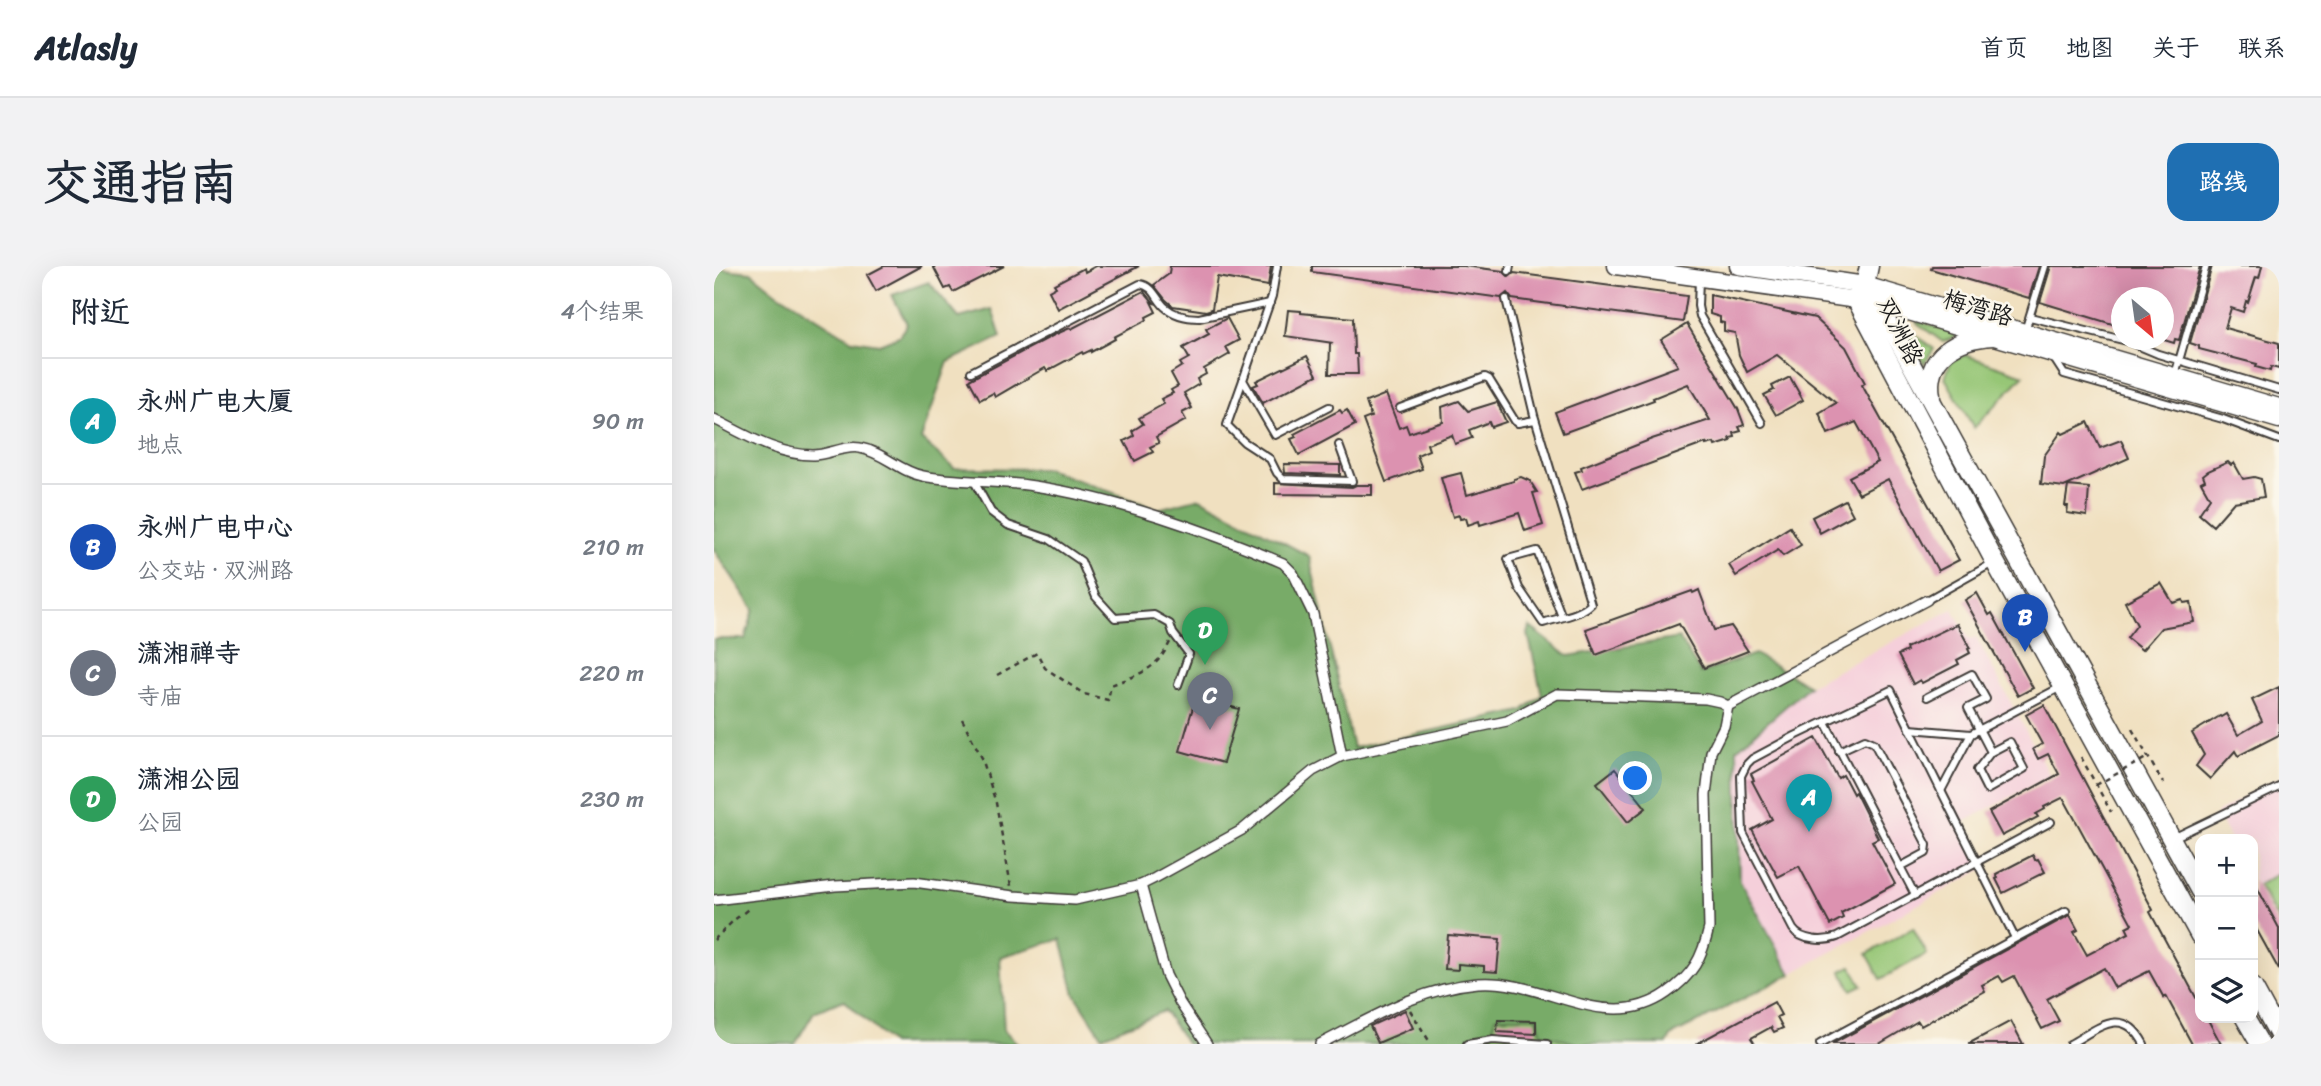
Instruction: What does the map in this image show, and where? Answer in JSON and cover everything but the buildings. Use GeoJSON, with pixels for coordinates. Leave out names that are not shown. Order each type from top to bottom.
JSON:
{"type":"FeatureCollection","features":[{"type":"Feature","properties":{"kind":"main road"},"geometry":{"type":"LineString","coordinates":[[1861,292],[1869,266]]}},
{"type":"Feature","properties":{"kind":"main road","name":"双洲路"},"geometry":{"type":"LineString","coordinates":[[1861,292],[1878,303],[2195,882]]}},
{"type":"Feature","properties":{"kind":"main road","name":"双洲路"},"geometry":{"type":"LineString","coordinates":[[1861,292],[1944,466],[2195,927]]}},
{"type":"Feature","properties":{"kind":"main road"},"geometry":{"type":"LineString","coordinates":[[1933,403],[1930,377],[1944,352],[1970,339],[1993,336]]}},
{"type":"Feature","properties":{"kind":"main road"},"geometry":{"type":"LineString","coordinates":[[1944,466],[1962,456]]}},
{"type":"Feature","properties":{"kind":"main road"},"geometry":{"type":"LineString","coordinates":[[2258,996],[2279,1035]]}},
{"type":"Feature","properties":{"kind":"main road"},"geometry":{"type":"LineString","coordinates":[[2248,1023],[2260,1044]]}},
{"type":"Feature","properties":{"kind":"street","name":"梅湾路"},"geometry":{"type":"LineString","coordinates":[[1616,266],[1699,277],[1861,292]]}},
{"type":"Feature","properties":{"kind":"street","name":"梅湾路"},"geometry":{"type":"LineString","coordinates":[[1738,266],[2027,324],[2177,368],[2279,407]]}},
{"type":"Feature","properties":{"kind":"street","name":"梅湾路"},"geometry":{"type":"LineString","coordinates":[[1878,303],[2050,353],[2187,401],[2279,421]]}},
{"type":"Feature","properties":{"kind":"street"},"geometry":{"type":"LineString","coordinates":[[714,419],[776,450],[816,455],[857,447],[875,452],[918,475],[975,483],[1031,485],[1085,496],[1128,507],[1283,563],[1293,573],[1313,614],[1342,756]]}},
{"type":"Feature","properties":{"kind":"street"},"geometry":{"type":"LineString","coordinates":[[1728,706],[1927,600]]}},
{"type":"Feature","properties":{"kind":"street"},"geometry":{"type":"LineString","coordinates":[[714,900],[835,886],[914,883],[1013,896],[1075,900],[1141,885],[1242,830],[1313,771],[1342,756],[1507,721],[1557,694],[1706,699],[1728,706]]}},
{"type":"Feature","properties":{"kind":"street"},"geometry":{"type":"LineString","coordinates":[[1320,1044],[1405,1001],[1456,985],[1502,983],[1608,1011],[1633,1009],[1656,1001],[1678,986],[1695,967],[1709,928],[1706,795],[1712,752],[1724,726],[1728,706]]}},
{"type":"Feature","properties":{"kind":"street"},"geometry":{"type":"LineString","coordinates":[[1141,885],[1166,975],[1180,1003],[1207,1044]]}},
{"type":"Feature","properties":{"kind":"lane"},"geometry":{"type":"LineString","coordinates":[[1277,266],[1270,303],[1227,425],[1244,442],[1270,459],[1283,479],[1352,481],[1339,445]]}},
{"type":"Feature","properties":{"kind":"lane"},"geometry":{"type":"LineString","coordinates":[[2027,324],[2045,266]]}},
{"type":"Feature","properties":{"kind":"lane"},"geometry":{"type":"LineString","coordinates":[[2206,266],[2177,368],[2279,390]]}},
{"type":"Feature","properties":{"kind":"lane"},"geometry":{"type":"LineString","coordinates":[[1699,277],[1700,316],[1762,423]]}},
{"type":"Feature","properties":{"kind":"lane"},"geometry":{"type":"LineString","coordinates":[[971,372],[1140,284],[1151,288],[1167,309],[1189,318],[1270,303]]}},
{"type":"Feature","properties":{"kind":"lane"},"geometry":{"type":"LineString","coordinates":[[1506,299],[1535,420],[1591,600],[1589,608],[1562,617],[1542,623],[1519,588],[1508,559],[1537,551],[1562,617]]}},
{"type":"Feature","properties":{"kind":"lane"},"geometry":{"type":"LineString","coordinates":[[1400,408],[1485,377],[1489,379],[1515,421],[1518,423],[1535,420]]}},
{"type":"Feature","properties":{"kind":"lane"},"geometry":{"type":"LineString","coordinates":[[1242,380],[1275,435],[1329,407]]}},
{"type":"Feature","properties":{"kind":"lane"},"geometry":{"type":"LineString","coordinates":[[2187,401],[2223,419],[2279,440]]}},
{"type":"Feature","properties":{"kind":"lane"},"geometry":{"type":"LineString","coordinates":[[975,483],[991,512],[1008,524],[1049,539],[1081,561],[1096,597],[1115,618],[1154,615],[1170,624],[1173,634],[1189,654],[1178,685]]}},
{"type":"Feature","properties":{"kind":"lane"},"geometry":{"type":"LineString","coordinates":[[1927,600],[1995,562]]}},
{"type":"Feature","properties":{"kind":"lane"},"geometry":{"type":"LineString","coordinates":[[1927,697],[1972,674],[1986,699],[1968,708],[1991,752]]}},
{"type":"Feature","properties":{"kind":"lane"},"geometry":{"type":"LineString","coordinates":[[1910,729],[1970,734],[2063,686]]}},
{"type":"Feature","properties":{"kind":"lane"},"geometry":{"type":"LineString","coordinates":[[2015,938],[1976,862],[1891,690],[1752,760],[1743,769],[1742,825],[1746,841],[1793,929],[1802,937],[1830,940],[1915,895],[1976,862],[2051,822]]}},
{"type":"Feature","properties":{"kind":"lane"},"geometry":{"type":"LineString","coordinates":[[1825,722],[1915,895]]}},
{"type":"Feature","properties":{"kind":"lane"},"geometry":{"type":"LineString","coordinates":[[1941,791],[1970,734]]}},
{"type":"Feature","properties":{"kind":"lane"},"geometry":{"type":"LineString","coordinates":[[1839,751],[1865,738],[1874,743],[1927,845],[1926,853],[1900,867]]}},
{"type":"Feature","properties":{"kind":"lane"},"geometry":{"type":"LineString","coordinates":[[2010,742],[2024,769],[1987,790],[1977,770],[1991,752],[2010,742]]}},
{"type":"Feature","properties":{"kind":"lane"},"geometry":{"type":"LineString","coordinates":[[2171,839],[2279,787]]}},
{"type":"Feature","properties":{"kind":"lane"},"geometry":{"type":"LineString","coordinates":[[1820,1044],[2066,911]]}},
{"type":"Feature","properties":{"kind":"lane"},"geometry":{"type":"LineString","coordinates":[[2070,1044],[2101,1027],[2118,1022],[2127,1023],[2134,1028],[2144,1044]]}},
{"type":"Feature","properties":{"kind":"lane"},"geometry":{"type":"LineString","coordinates":[[1467,1044],[1493,1040],[1547,1044]]}},
{"type":"Feature","properties":{"kind":"path"},"geometry":{"type":"LineString","coordinates":[[996,675],[1037,653],[1045,668],[1084,694],[1108,700],[1111,685],[1146,672],[1165,653],[1173,634]]}},
{"type":"Feature","properties":{"kind":"path"},"geometry":{"type":"LineString","coordinates":[[962,719],[982,758],[996,803],[1013,896]]}},
{"type":"Feature","properties":{"kind":"path"},"geometry":{"type":"LineString","coordinates":[[2132,729],[2163,783]]}},
{"type":"Feature","properties":{"kind":"path"},"geometry":{"type":"LineString","coordinates":[[2081,757],[2111,812]]}},
{"type":"Feature","properties":{"kind":"path"},"geometry":{"type":"LineString","coordinates":[[2096,785],[2148,757]]}},
{"type":"Feature","properties":{"kind":"path"},"geometry":{"type":"LineString","coordinates":[[714,940],[734,920],[769,894]]}},
{"type":"Feature","properties":{"kind":"path"},"geometry":{"type":"LineString","coordinates":[[1405,1001],[1431,1044]]}},
{"type":"Feature","properties":{"kind":"shaded area"},"geometry":{"type":"Polygon","coordinates":[[[1953,609],[1969,639],[1976,637],[2050,776],[1964,822],[1987,867],[1791,974],[1740,881],[1737,749],[1809,686],[1953,609]]]}},
{"type":"Feature","properties":{"kind":"shaded area"},"geometry":{"type":"Polygon","coordinates":[[[2279,778],[2279,925],[2258,888],[2258,834],[2227,834],[2216,813],[2279,778]]]}},
{"type":"Feature","properties":{"kind":"green space"},"geometry":{"type":"Polygon","coordinates":[[[714,268],[751,272],[776,292],[852,340],[879,344],[899,336],[907,324],[892,295],[929,282],[959,318],[992,309],[1001,337],[948,362],[921,439],[954,468],[1047,469],[1158,509],[1200,498],[1309,556],[1353,748],[1522,711],[1542,695],[1528,634],[1530,627],[1568,656],[1679,638],[1701,673],[1755,654],[1809,686],[1737,749],[1740,881],[1791,974],[1671,1036],[1667,1044],[1578,1044],[1541,1033],[1537,1017],[1495,1017],[1492,1033],[1450,1044],[1187,1044],[1164,1011],[1102,1036],[1075,994],[1061,939],[1000,957],[1004,1030],[1018,1044],[891,1044],[844,1000],[814,1012],[795,1044],[714,1044],[714,639],[745,639],[754,609],[714,550],[714,268]]]}},
{"type":"Feature","properties":{"kind":"green space"},"geometry":{"type":"Polygon","coordinates":[[[1918,321],[1959,335],[1943,342],[1917,323],[1918,321]]]}},
{"type":"Feature","properties":{"kind":"green space"},"geometry":{"type":"Polygon","coordinates":[[[1908,334],[1934,349],[1924,364],[1908,334]]]}},
{"type":"Feature","properties":{"kind":"green space"},"geometry":{"type":"Polygon","coordinates":[[[1965,355],[2024,375],[1974,428],[1945,378],[1951,361],[1965,355]]]}},
{"type":"Feature","properties":{"kind":"green space"},"geometry":{"type":"Polygon","coordinates":[[[2279,873],[2279,922],[2258,885],[2279,873]]]}},
{"type":"Feature","properties":{"kind":"green space"},"geometry":{"type":"Polygon","coordinates":[[[1913,928],[1927,954],[1881,979],[1867,954],[1913,928]]]}},
{"type":"Feature","properties":{"kind":"green space"},"geometry":{"type":"Polygon","coordinates":[[[1851,966],[1862,985],[1852,990],[1841,971],[1851,966]]]}},
{"type":"Feature","properties":{"kind":"green space"},"geometry":{"type":"Polygon","coordinates":[[[1495,1017],[1537,1017],[1541,1033],[1578,1044],[1450,1044],[1492,1033],[1495,1017]]]}},
{"type":"Feature","properties":{"kind":"place","name":"永州广电中心"},"geometry":{"type":"Point","coordinates":[2025,652]}},
{"type":"Feature","properties":{"kind":"place","name":"潇湘公园"},"geometry":{"type":"Point","coordinates":[1205,665]}},
{"type":"Feature","properties":{"kind":"place","name":"潇湘禅寺"},"geometry":{"type":"Point","coordinates":[1210,730]}},
{"type":"Feature","properties":{"kind":"place","name":"永州广电大厦"},"geometry":{"type":"Point","coordinates":[1809,832]}}]}
